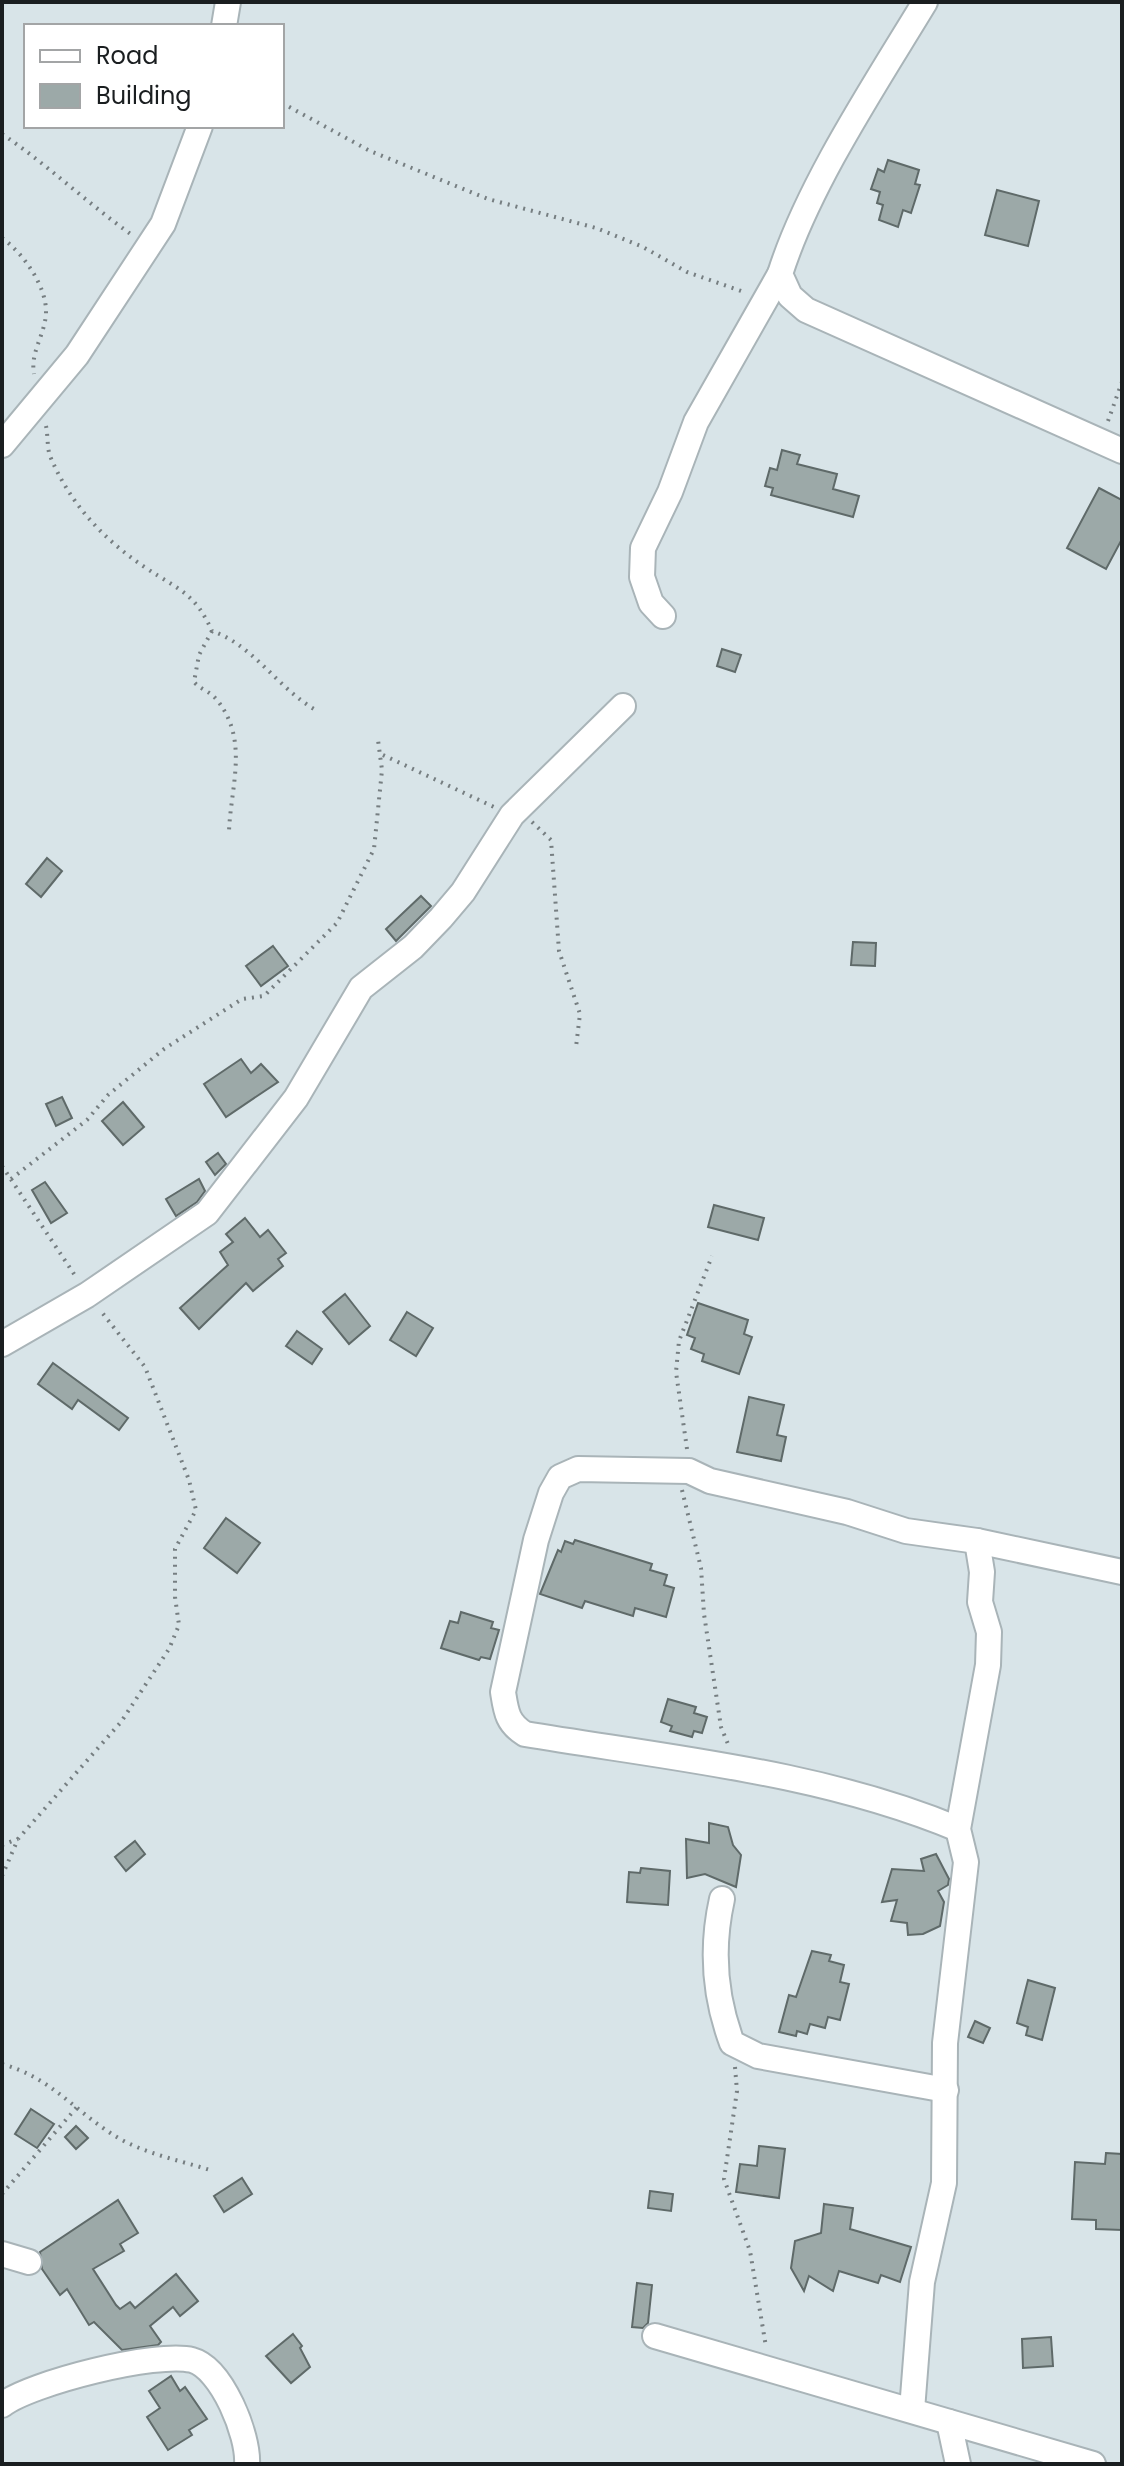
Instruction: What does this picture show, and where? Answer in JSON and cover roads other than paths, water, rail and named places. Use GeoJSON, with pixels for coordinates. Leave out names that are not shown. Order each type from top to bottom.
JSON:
{"type":"FeatureCollection","features":[{"type":"Feature","properties":{"kind":"street"},"geometry":{"type":"LineString","coordinates":[[224,24],[228,2]]}},
{"type":"Feature","properties":{"kind":"street"},"geometry":{"type":"LineString","coordinates":[[663,616],[651,603],[642,577],[643,548],[670,492],[696,422],[780,274],[790,243],[847,136],[925,2]]}},
{"type":"Feature","properties":{"kind":"street"},"geometry":{"type":"LineString","coordinates":[[2,445],[77,355],[163,224],[199,128]]}},
{"type":"Feature","properties":{"kind":"street"},"geometry":{"type":"LineString","coordinates":[[780,274],[790,296],[806,310],[1111,447]]}},
{"type":"Feature","properties":{"kind":"street"},"geometry":{"type":"LineString","coordinates":[[2,1344],[87,1295],[207,1213],[228,1190],[296,1098],[361,988],[413,947],[441,918],[463,892],[512,815],[623,706]]}},
{"type":"Feature","properties":{"kind":"street"},"geometry":{"type":"LineString","coordinates":[[958,1829],[915,1811],[819,1784],[525,1734],[506,1716],[503,1692],[536,1540],[560,1477],[578,1469],[684,1471],[710,1481],[847,1512],[906,1531],[977,1541],[1122,1572]]}},
{"type":"Feature","properties":{"kind":"street"},"geometry":{"type":"LineString","coordinates":[[912,2410],[922,2282],[944,2183],[945,2043],[966,1862],[958,1829],[988,1665],[989,1632],[980,1602],[982,1572],[977,1541]]}},
{"type":"Feature","properties":{"kind":"street"},"geometry":{"type":"LineString","coordinates":[[982,1572],[1008,1549]]}},
{"type":"Feature","properties":{"kind":"street"},"geometry":{"type":"LineString","coordinates":[[722,1899],[713,1939],[721,2015],[732,2043],[758,2056],[946,2090]]}},
{"type":"Feature","properties":{"kind":"street"},"geometry":{"type":"LineString","coordinates":[[2,2254],[29,2262]]}},
{"type":"Feature","properties":{"kind":"street"},"geometry":{"type":"LineString","coordinates":[[655,2336],[1093,2464]]}},
{"type":"Feature","properties":{"kind":"street"},"geometry":{"type":"LineString","coordinates":[[2,2405],[11,2398],[67,2379],[153,2358],[193,2360],[211,2371],[230,2400],[248,2453],[247,2464]]}},
{"type":"Feature","properties":{"kind":"street"},"geometry":{"type":"LineString","coordinates":[[949,2422],[958,2464]]}}]}
